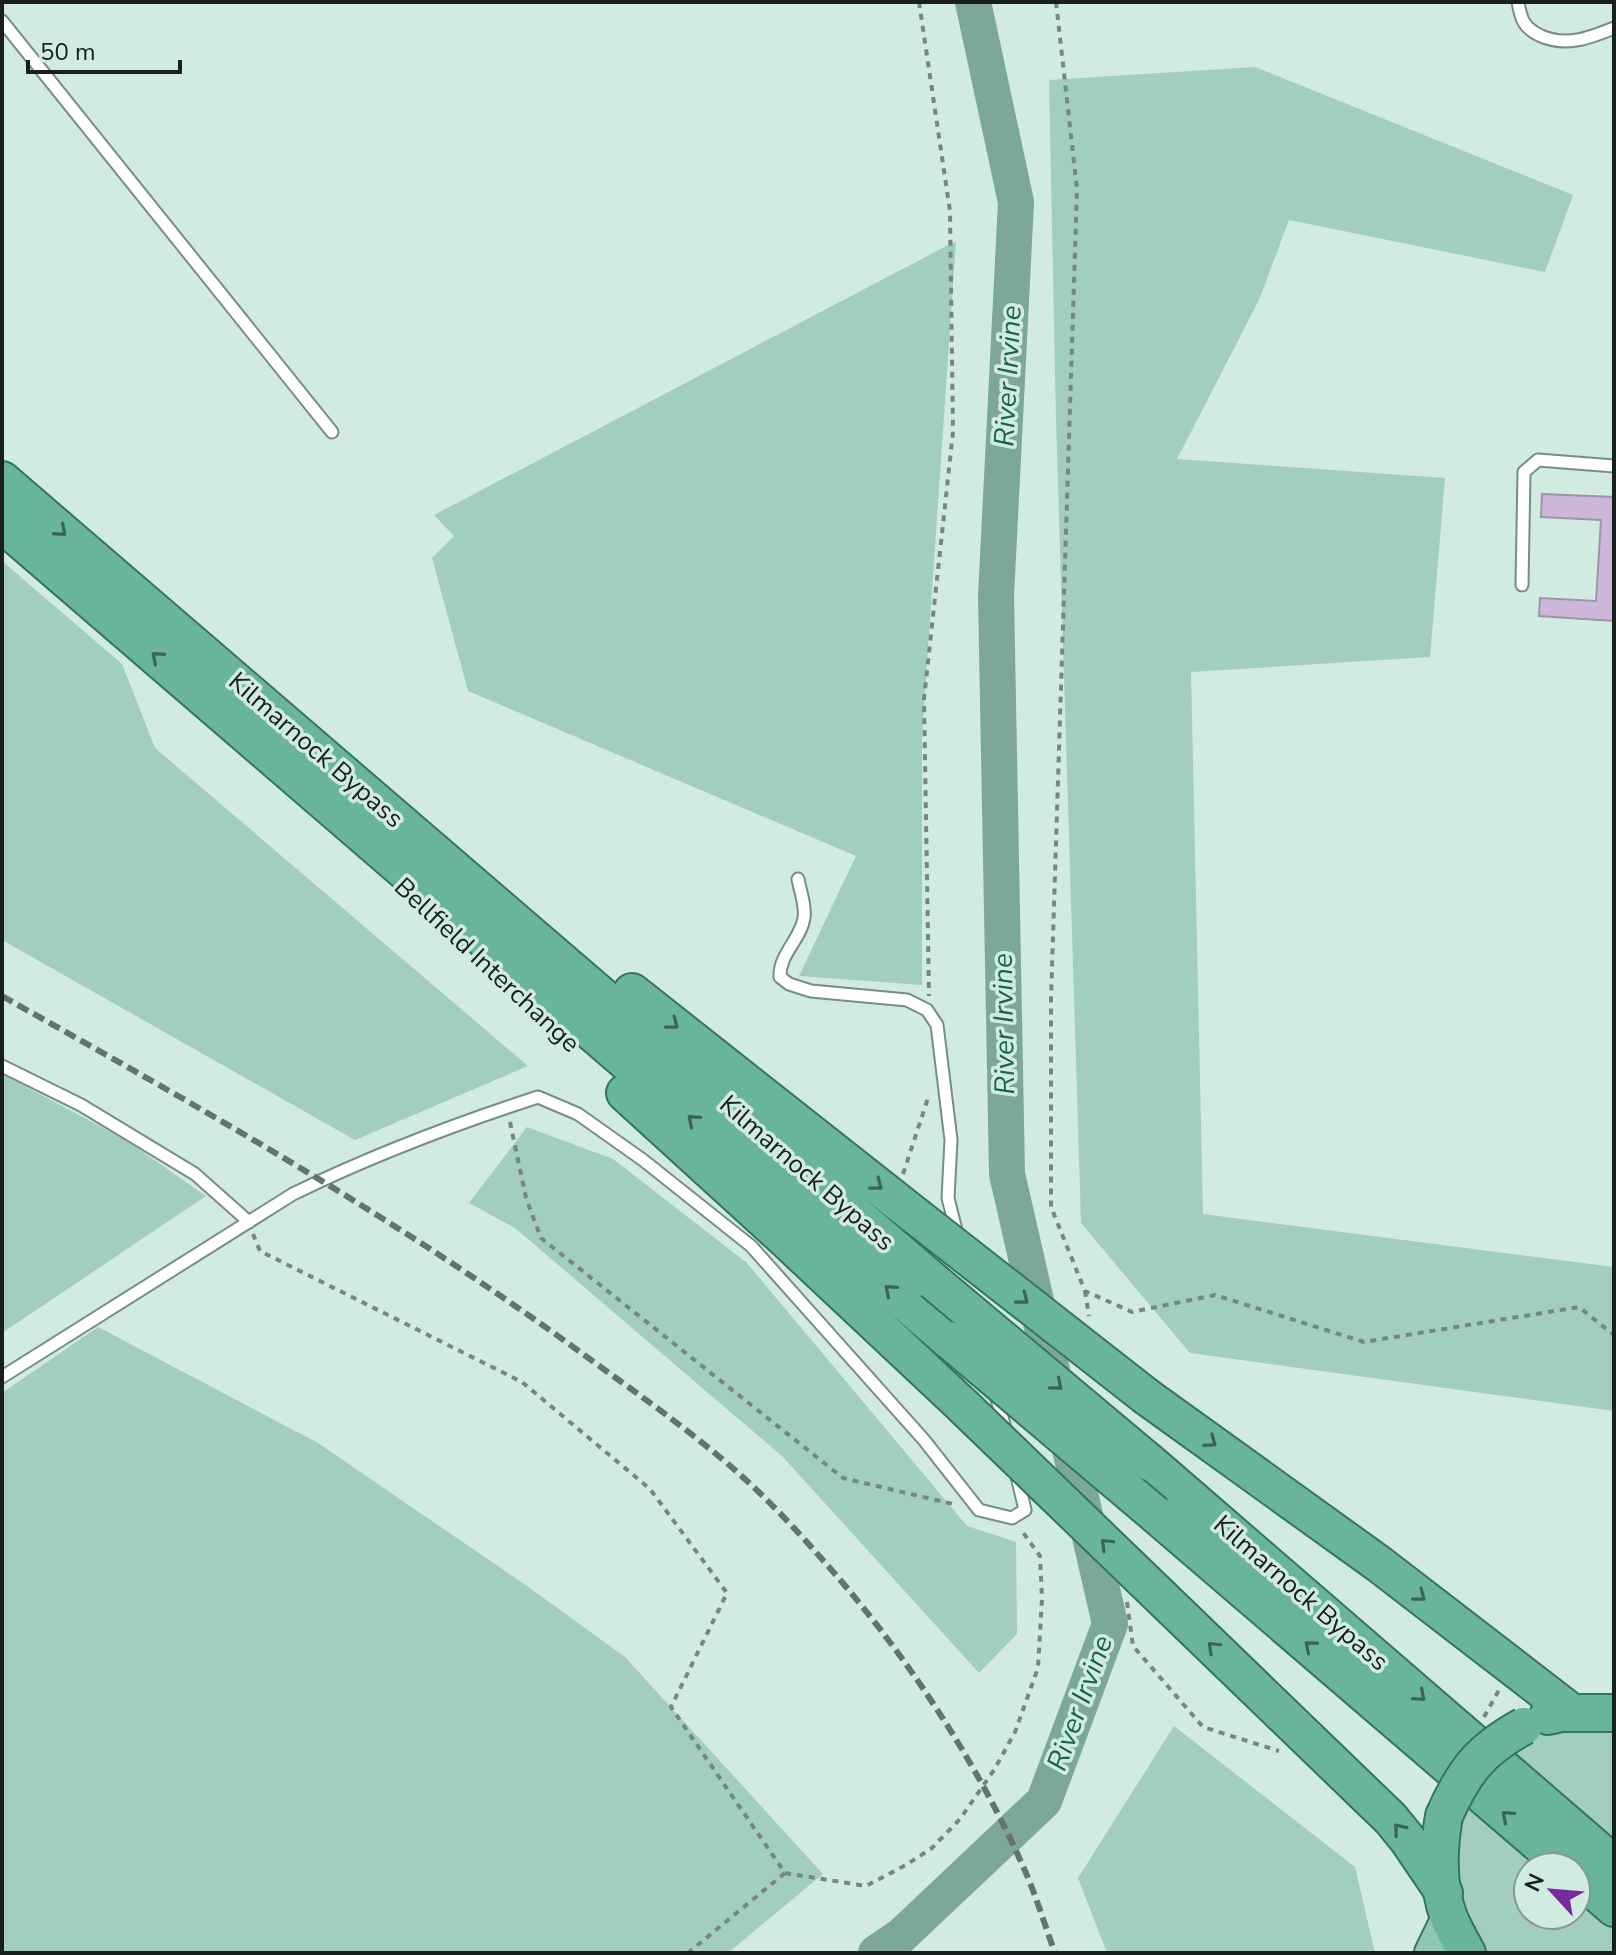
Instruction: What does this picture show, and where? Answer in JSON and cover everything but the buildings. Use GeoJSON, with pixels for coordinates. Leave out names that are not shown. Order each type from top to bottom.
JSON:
{"type":"FeatureCollection","features":[{"type":"Feature","properties":{"kind":"highway","name":"Kilmarnock Bypass"},"geometry":{"type":"LineString","coordinates":[[2,480],[206,677],[965,1336],[1155,1514],[1547,1851]]}},
{"type":"Feature","properties":{"kind":"highway","name":"Kilmarnock Bypass"},"geometry":{"type":"LineString","coordinates":[[2,524],[206,677],[950,1277],[1149,1462],[1614,1864]]}},
{"type":"Feature","properties":{"kind":"highway"},"geometry":{"type":"LineString","coordinates":[[206,677],[917,1217],[1147,1397],[1379,1564],[1599,1711]]}},
{"type":"Feature","properties":{"kind":"highway","name":"Bellfield Interchange"},"geometry":{"type":"LineString","coordinates":[[206,677],[456,938],[962,1405],[1391,1819],[1408,1840],[1446,1905]]}},
{"type":"Feature","properties":{"kind":"highway"},"geometry":{"type":"LineString","coordinates":[[1467,1953],[1446,1905],[1439,1851],[1444,1816],[1461,1781],[1477,1760],[1505,1736],[1524,1726],[1545,1717],[1599,1711]]}},
{"type":"Feature","properties":{"kind":"highway"},"geometry":{"type":"LineString","coordinates":[[1592,1889],[1614,1908]]}},
{"type":"Feature","properties":{"kind":"main road"},"geometry":{"type":"LineString","coordinates":[[1432,1953],[1446,1905]]}},
{"type":"Feature","properties":{"kind":"lane"},"geometry":{"type":"LineString","coordinates":[[1518,2],[1520,16],[1528,30],[1553,41],[1582,40],[1614,28]]}},
{"type":"Feature","properties":{"kind":"lane"},"geometry":{"type":"LineString","coordinates":[[2,21],[332,432]]}},
{"type":"Feature","properties":{"kind":"lane"},"geometry":{"type":"LineString","coordinates":[[1522,585],[1524,472],[1538,460],[1614,466]]}},
{"type":"Feature","properties":{"kind":"lane"},"geometry":{"type":"LineString","coordinates":[[798,879],[805,911],[804,921],[779,967],[780,977],[789,984],[811,991],[907,1000],[927,1010],[937,1025],[951,1140],[948,1198],[950,1277]]}},
{"type":"Feature","properties":{"kind":"lane"},"geometry":{"type":"LineString","coordinates":[[2,1066],[81,1105],[195,1174],[249,1222]]}},
{"type":"Feature","properties":{"kind":"lane"},"geometry":{"type":"LineString","coordinates":[[2,1377],[293,1194],[338,1172],[538,1097],[578,1114],[643,1160],[751,1246],[924,1440],[979,1510],[1012,1518],[1025,1510],[988,1361]]}},
{"type":"Feature","properties":{"kind":"lane"},"geometry":{"type":"LineString","coordinates":[[965,1336],[973,1302]]}},
{"type":"Feature","properties":{"kind":"path"},"geometry":{"type":"LineString","coordinates":[[919,2],[950,211],[953,432],[924,699],[929,1014]]}},
{"type":"Feature","properties":{"kind":"path"},"geometry":{"type":"LineString","coordinates":[[1056,2],[1077,189],[1051,983],[1051,1207],[1085,1291],[1132,1312],[1215,1295],[1364,1342],[1579,1307],[1614,1335]]}},
{"type":"Feature","properties":{"kind":"path"},"geometry":{"type":"LineString","coordinates":[[900,1181],[941,1058]]}},
{"type":"Feature","properties":{"kind":"path"},"geometry":{"type":"LineString","coordinates":[[507,1107],[526,1198],[541,1238],[843,1478],[979,1510]]}},
{"type":"Feature","properties":{"kind":"path"},"geometry":{"type":"LineString","coordinates":[[249,1222],[260,1251],[522,1382],[650,1489],[727,1593],[671,1707],[785,1873],[866,1886],[932,1848],[960,1819],[994,1770],[1015,1732],[1038,1668],[1042,1599],[1040,1556],[1012,1518]]}},
{"type":"Feature","properties":{"kind":"path"},"geometry":{"type":"LineString","coordinates":[[688,1953],[785,1873]]}},
{"type":"Feature","properties":{"kind":"green space"},"geometry":{"type":"Polygon","coordinates":[[[1255,67],[1573,195],[1545,272],[1289,220],[1259,300],[1177,459],[1445,478],[1430,657],[1191,672],[1203,1214],[1614,1267],[1614,1411],[1190,1353],[1081,1223],[1056,420],[1049,80],[1255,67]]]}},
{"type":"Feature","properties":{"kind":"green space"},"geometry":{"type":"Polygon","coordinates":[[[956,241],[922,737],[922,985],[799,976],[856,856],[468,691],[432,558],[454,536],[434,515],[956,241]]]}},
{"type":"Feature","properties":{"kind":"green space"},"geometry":{"type":"Polygon","coordinates":[[[2,561],[122,664],[155,748],[528,1066],[355,1140],[2,940],[2,561]]]}},
{"type":"Feature","properties":{"kind":"green space"},"geometry":{"type":"Polygon","coordinates":[[[2,1074],[124,1139],[206,1196],[2,1333],[2,1074]]]}},
{"type":"Feature","properties":{"kind":"green space"},"geometry":{"type":"Polygon","coordinates":[[[527,1127],[613,1159],[747,1263],[967,1526],[1016,1542],[1017,1634],[979,1673],[783,1457],[515,1228],[469,1203],[527,1127]]]}},
{"type":"Feature","properties":{"kind":"green space"},"geometry":{"type":"Polygon","coordinates":[[[98,1327],[318,1443],[625,1657],[823,1874],[728,1953],[2,1953],[2,1393],[98,1327]]]}},
{"type":"Feature","properties":{"kind":"green space"},"geometry":{"type":"Polygon","coordinates":[[[1566,1725],[1614,1729],[1614,1844],[1505,1751],[1524,1738],[1566,1725]]]}},
{"type":"Feature","properties":{"kind":"green space"},"geometry":{"type":"Polygon","coordinates":[[[1174,1726],[1355,1867],[1375,1953],[1107,1953],[1078,1878],[1174,1726]]]}},
{"type":"Feature","properties":{"kind":"green space"},"geometry":{"type":"Polygon","coordinates":[[[1466,1799],[1529,1851],[1512,1851],[1512,1931],[1592,1931],[1592,1904],[1614,1923],[1614,1953],[1478,1953],[1456,1900],[1452,1861],[1466,1799]]]}},
{"type":"Feature","properties":{"kind":"waterway","name":"River Irvine"},"geometry":{"type":"LineString","coordinates":[[876,1953],[901,1936],[1044,1801],[1110,1624],[1007,1174],[996,596],[1016,202],[973,2]]}},
{"type":"Feature","properties":{"kind":"railway"},"geometry":{"type":"LineString","coordinates":[[2,996],[222,1121],[437,1253],[634,1391],[740,1475],[788,1522],[850,1592],[933,1704],[1003,1823],[1031,1886],[1055,1953]]}}]}
